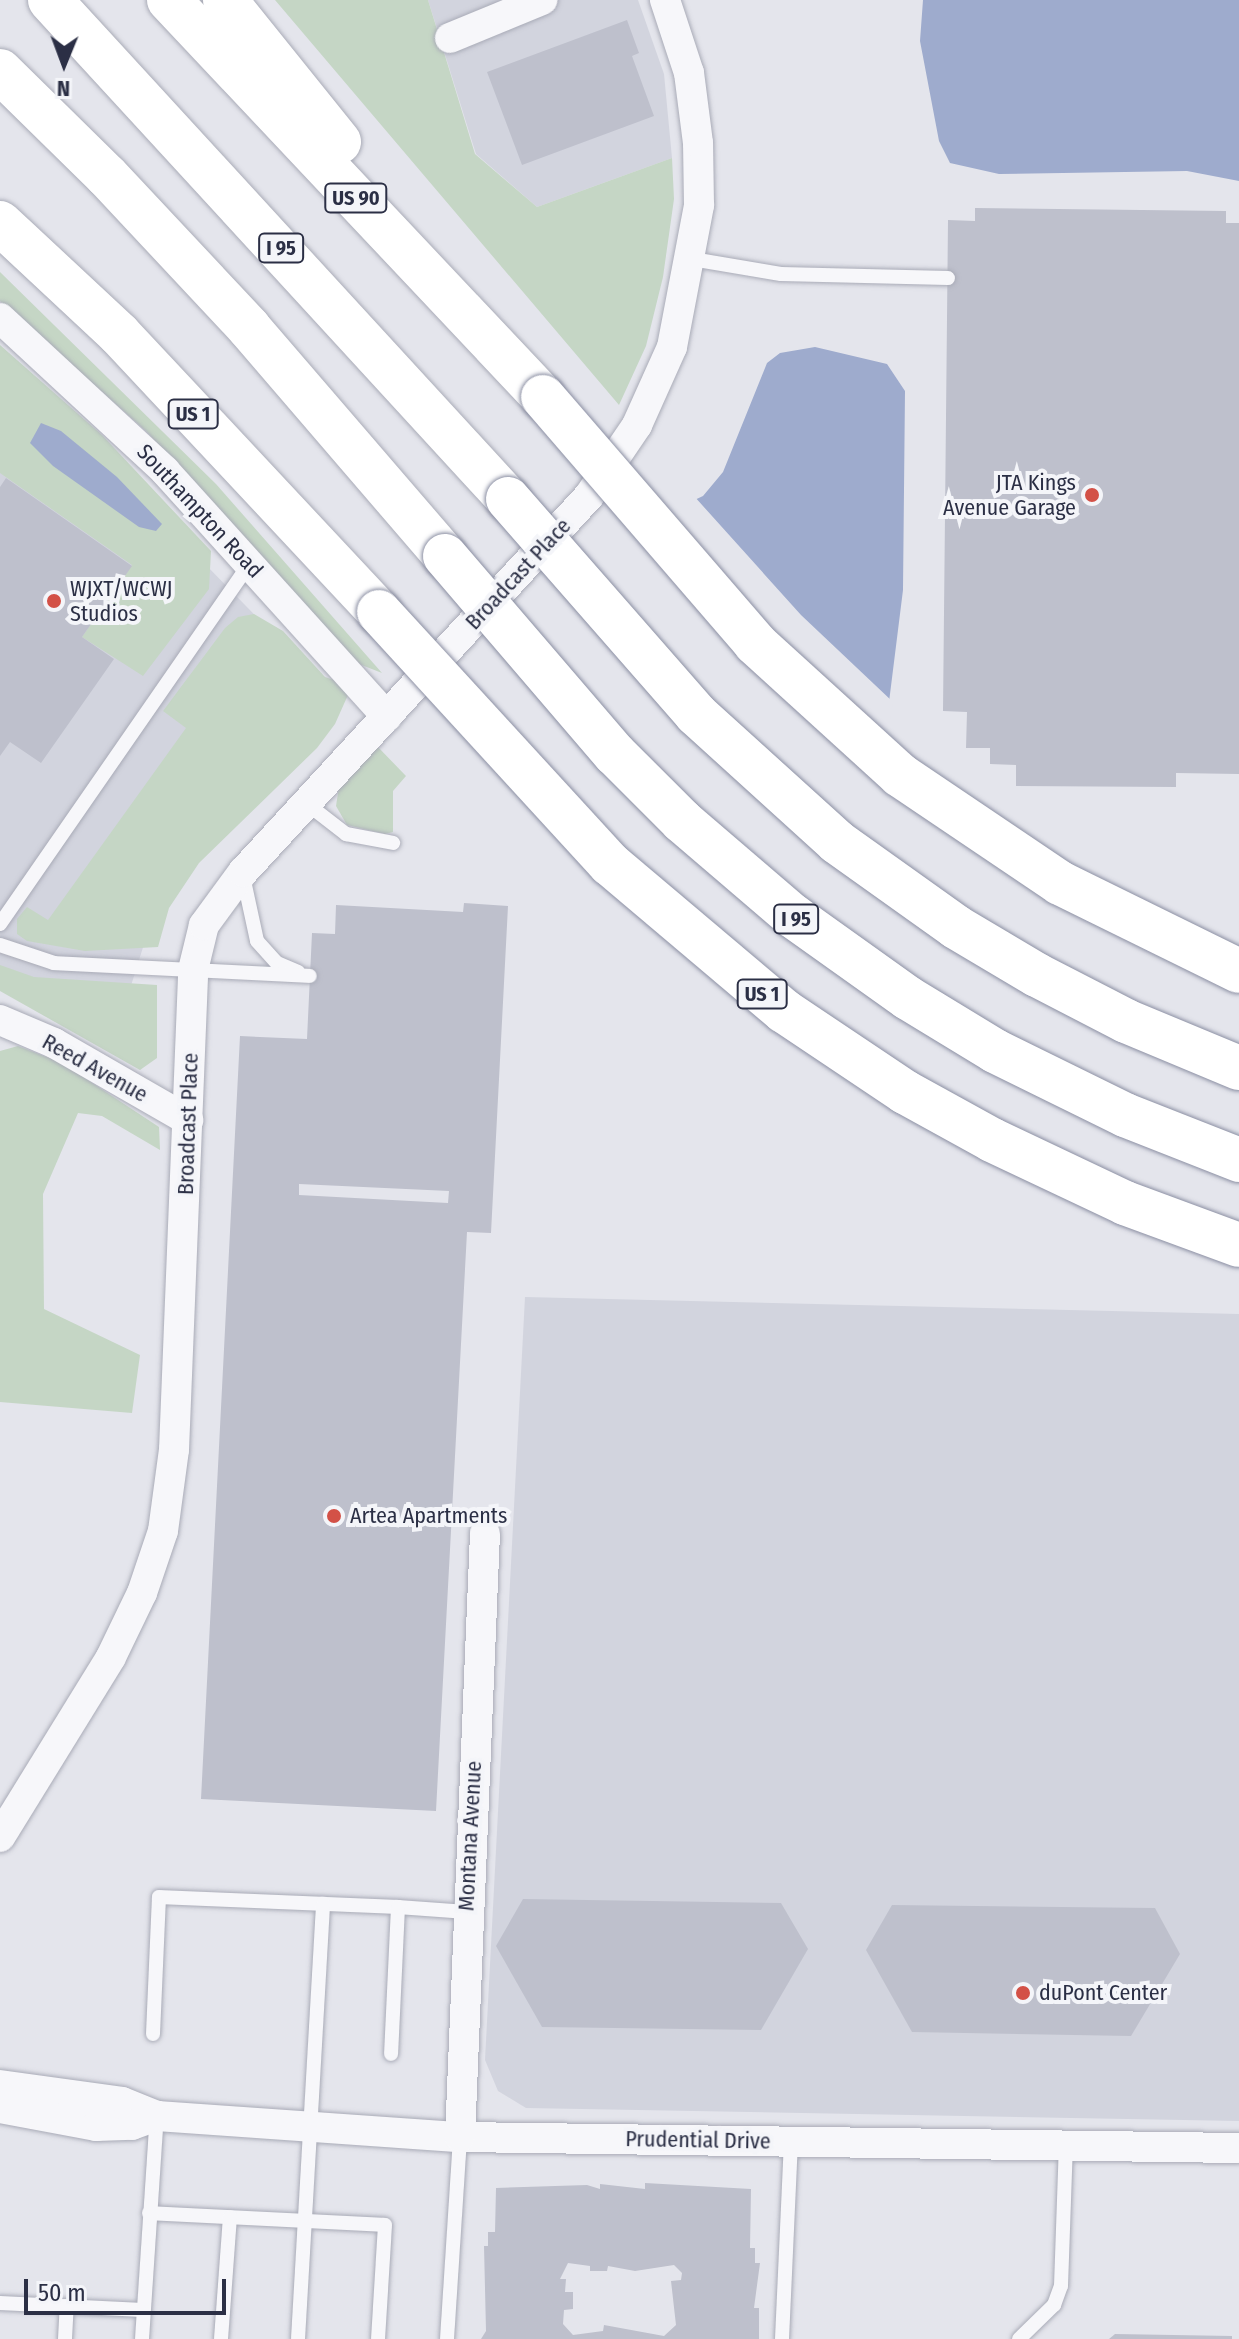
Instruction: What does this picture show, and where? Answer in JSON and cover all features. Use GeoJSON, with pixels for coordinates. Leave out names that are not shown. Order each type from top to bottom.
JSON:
{"type":"FeatureCollection","features":[{"type":"Feature","properties":{"kind":"highway","name":"I 95"},"geometry":{"type":"LineString","coordinates":[[50,0],[508,499],[696,714],[837,842],[956,927],[1037,975],[1126,1021],[1239,1068]]}},
{"type":"Feature","properties":{"kind":"highway","name":"US 90"},"geometry":{"type":"LineString","coordinates":[[169,0],[543,397]]}},
{"type":"Feature","properties":{"kind":"highway"},"geometry":{"type":"LineString","coordinates":[[225,0],[543,397],[755,643],[900,775],[1060,883],[1239,971]]}},
{"type":"Feature","properties":{"kind":"highway","name":"I 95"},"geometry":{"type":"LineString","coordinates":[[0,71],[107,176],[238,316],[649,789],[719,855],[830,944],[1009,1058],[1125,1115],[1239,1160]]}},
{"type":"Feature","properties":{"kind":"highway","name":"US 1"},"geometry":{"type":"LineString","coordinates":[[0,223],[119,334],[610,864],[784,1011],[905,1092],[1003,1146],[1125,1203],[1239,1245]]}},
{"type":"Feature","properties":{"kind":"street"},"geometry":{"type":"LineString","coordinates":[[665,0],[689,73],[698,143],[699,205],[692,259]]}},
{"type":"Feature","properties":{"kind":"street"},"geometry":{"type":"LineString","coordinates":[[450,38],[529,2]]}},
{"type":"Feature","properties":{"kind":"street","name":"Broadcast Place"},"geometry":{"type":"LineString","coordinates":[[0,1837],[106,1668],[142,1593],[163,1531],[174,1450],[193,970],[204,925],[243,872],[576,512],[614,463],[655,388],[678,328],[692,259]]}},
{"type":"Feature","properties":{"kind":"street","name":"Southampton Road"},"geometry":{"type":"LineString","coordinates":[[0,318],[122,428],[387,717]]}},
{"type":"Feature","properties":{"kind":"street","name":"Reed Avenue"},"geometry":{"type":"LineString","coordinates":[[0,1020],[54,1043],[188,1120]]}},
{"type":"Feature","properties":{"kind":"street","name":"Montana Avenue"},"geometry":{"type":"LineString","coordinates":[[460,2137],[485,1534]]}},
{"type":"Feature","properties":{"kind":"street","name":"Prudential Drive"},"geometry":{"type":"LineString","coordinates":[[0,2085],[122,2102],[157,2116],[460,2137],[1239,2148]]}},
{"type":"Feature","properties":{"kind":"street","name":"Prudential Drive"},"geometry":{"type":"LineString","coordinates":[[0,2108],[96,2126],[132,2125],[157,2116]]}},
{"type":"Feature","properties":{"kind":"lane"},"geometry":{"type":"LineString","coordinates":[[692,259],[781,274],[948,278]]}},
{"type":"Feature","properties":{"kind":"lane"},"geometry":{"type":"LineString","coordinates":[[0,924],[249,564]]}},
{"type":"Feature","properties":{"kind":"lane"},"geometry":{"type":"LineString","coordinates":[[306,803],[346,834],[393,843]]}},
{"type":"Feature","properties":{"kind":"lane"},"geometry":{"type":"LineString","coordinates":[[0,945],[40,962],[310,976],[277,963],[257,941],[243,872]]}},
{"type":"Feature","properties":{"kind":"lane"},"geometry":{"type":"LineString","coordinates":[[153,2034],[159,1897],[467,1912]]}},
{"type":"Feature","properties":{"kind":"lane"},"geometry":{"type":"LineString","coordinates":[[298,2339],[323,1904]]}},
{"type":"Feature","properties":{"kind":"lane"},"geometry":{"type":"LineString","coordinates":[[391,2054],[398,1907]]}},
{"type":"Feature","properties":{"kind":"lane"},"geometry":{"type":"LineString","coordinates":[[142,2339],[157,2116]]}},
{"type":"Feature","properties":{"kind":"lane"},"geometry":{"type":"LineString","coordinates":[[447,2339],[460,2137]]}},
{"type":"Feature","properties":{"kind":"lane"},"geometry":{"type":"LineString","coordinates":[[782,2339],[791,2142]]}},
{"type":"Feature","properties":{"kind":"lane"},"geometry":{"type":"LineString","coordinates":[[1019,2339],[1054,2305],[1061,2286],[1066,2146]]}},
{"type":"Feature","properties":{"kind":"lane"},"geometry":{"type":"LineString","coordinates":[[149,2213],[385,2225],[378,2339]]}},
{"type":"Feature","properties":{"kind":"lane"},"geometry":{"type":"LineString","coordinates":[[221,2339],[230,2217]]}},
{"type":"Feature","properties":{"kind":"lane"},"geometry":{"type":"LineString","coordinates":[[0,2303],[143,2310]]}},
{"type":"Feature","properties":{"kind":"lane"},"geometry":{"type":"LineString","coordinates":[[65,2339],[67,2306]]}},
{"type":"Feature","properties":{"kind":"shaded area"},"geometry":{"type":"Polygon","coordinates":[[[428,0],[638,0],[664,74],[672,158],[537,207],[476,154],[428,0]]]}},
{"type":"Feature","properties":{"kind":"shaded area"},"geometry":{"type":"Polygon","coordinates":[[[0,354],[287,648],[156,906],[113,1043],[0,976],[0,354]]]}},
{"type":"Feature","properties":{"kind":"shaded area"},"geometry":{"type":"Polygon","coordinates":[[[525,1297],[1239,1314],[1239,2121],[526,2108],[498,2091],[485,2060],[525,1297]]]}},
{"type":"Feature","properties":{"kind":"green space"},"geometry":{"type":"Polygon","coordinates":[[[275,0],[428,0],[475,154],[537,207],[672,158],[674,199],[663,277],[646,346],[619,405],[275,0]]]}},
{"type":"Feature","properties":{"kind":"green space"},"geometry":{"type":"Polygon","coordinates":[[[0,272],[216,484],[382,673],[359,664],[146,431],[0,301],[0,272]]]}},
{"type":"Feature","properties":{"kind":"green space"},"geometry":{"type":"Polygon","coordinates":[[[0,345],[102,435],[211,551],[209,589],[143,676],[82,637],[132,565],[0,473],[0,345]]]}},
{"type":"Feature","properties":{"kind":"green space"},"geometry":{"type":"Polygon","coordinates":[[[254,614],[283,631],[325,677],[352,686],[335,724],[317,748],[199,863],[169,908],[158,947],[85,951],[27,941],[17,934],[17,919],[27,907],[48,920],[186,728],[163,711],[225,628],[238,617],[254,614]]]}},
{"type":"Feature","properties":{"kind":"green space"},"geometry":{"type":"Polygon","coordinates":[[[376,745],[406,776],[393,791],[393,832],[385,834],[347,825],[336,806],[339,787],[376,745]]]}},
{"type":"Feature","properties":{"kind":"green space"},"geometry":{"type":"Polygon","coordinates":[[[0,965],[34,977],[157,985],[157,1058],[140,1070],[0,991],[0,965]]]}},
{"type":"Feature","properties":{"kind":"green space"},"geometry":{"type":"Polygon","coordinates":[[[18,1046],[62,1063],[159,1127],[160,1150],[102,1116],[78,1113],[43,1194],[44,1309],[140,1355],[132,1413],[0,1402],[0,1051],[18,1046]]]}},
{"type":"Feature","properties":{"kind":"water"},"geometry":{"type":"Polygon","coordinates":[[[923,0],[1239,0],[1239,181],[1187,171],[999,174],[950,163],[939,141],[920,41],[923,0]]]}},
{"type":"Feature","properties":{"kind":"water"},"geometry":{"type":"Polygon","coordinates":[[[815,347],[887,364],[905,391],[903,590],[887,718],[686,504],[703,496],[723,472],[767,363],[780,353],[815,347]]]}},
{"type":"Feature","properties":{"kind":"water"},"geometry":{"type":"Polygon","coordinates":[[[41,423],[61,431],[117,477],[162,524],[156,531],[139,527],[53,466],[30,443],[41,423]]]}},
{"type":"Feature","properties":{"kind":"pier"},"geometry":{"type":"Polygon","coordinates":[[[694,496],[801,615],[893,702],[890,721],[879,728],[839,717],[673,515],[694,496]]]}},
{"type":"Feature","properties":{"kind":"building"},"geometry":{"type":"Polygon","coordinates":[[[627,20],[639,53],[632,56],[654,116],[522,165],[487,72],[627,20]]]}},
{"type":"Feature","properties":{"kind":"building","name":"JTA Kings Avenue Garage"},"geometry":{"type":"Polygon","coordinates":[[[975,208],[1226,211],[1226,223],[1239,223],[1239,774],[1176,773],[1176,787],[1016,786],[1016,765],[990,764],[990,748],[966,748],[967,712],[943,711],[948,220],[975,221],[975,208]]]}},
{"type":"Feature","properties":{"kind":"building","name":"WJXT/WCWJ Studios"},"geometry":{"type":"Polygon","coordinates":[[[6,478],[132,566],[82,637],[114,659],[41,763],[10,742],[0,756],[0,487],[6,478]]]}},
{"type":"Feature","properties":{"kind":"building","name":"Artea Apartments"},"geometry":{"type":"Polygon","coordinates":[[[464,903],[508,906],[491,1233],[467,1232],[436,1811],[201,1799],[240,1036],[307,1039],[312,933],[335,934],[336,905],[463,912],[464,903]],[[299,1184],[299,1195],[448,1203],[449,1191],[299,1184]]]}},
{"type":"Feature","properties":{"kind":"building"},"geometry":{"type":"Polygon","coordinates":[[[523,1899],[781,1903],[808,1949],[761,2030],[542,2027],[496,1946],[523,1899]]]}},
{"type":"Feature","properties":{"kind":"building","name":"duPont Center"},"geometry":{"type":"Polygon","coordinates":[[[892,1905],[1155,1908],[1180,1954],[1131,2036],[912,2032],[866,1950],[892,1905]]]}},
{"type":"Feature","properties":{"kind":"building"},"geometry":{"type":"Polygon","coordinates":[[[645,2183],[751,2189],[750,2248],[755,2248],[755,2263],[760,2263],[754,2308],[759,2308],[759,2339],[481,2339],[486,2331],[484,2246],[488,2246],[488,2232],[495,2232],[496,2188],[587,2185],[600,2189],[600,2184],[645,2189],[645,2183]],[[568,2263],[560,2279],[566,2279],[565,2292],[573,2292],[573,2309],[564,2310],[563,2324],[573,2335],[603,2331],[604,2325],[664,2336],[676,2325],[671,2281],[681,2280],[682,2273],[674,2265],[635,2271],[608,2266],[607,2271],[590,2271],[590,2266],[568,2263]]]}},
{"type":"Feature","properties":{"kind":"building"},"geometry":{"type":"Polygon","coordinates":[[[1115,2334],[1232,2336],[1232,2339],[1109,2339],[1115,2334]]]}},
{"type":"Feature","properties":{"kind":"place","name":"JTA Kings Avenue Garage"},"geometry":{"type":"Point","coordinates":[1092,495]}},
{"type":"Feature","properties":{"kind":"place","name":"WJXT/WCWJ Studios"},"geometry":{"type":"Point","coordinates":[54,601]}},
{"type":"Feature","properties":{"kind":"place","name":"Artea Apartments"},"geometry":{"type":"Point","coordinates":[334,1516]}},
{"type":"Feature","properties":{"kind":"place","name":"duPont Center"},"geometry":{"type":"Point","coordinates":[1023,1993]}}]}
